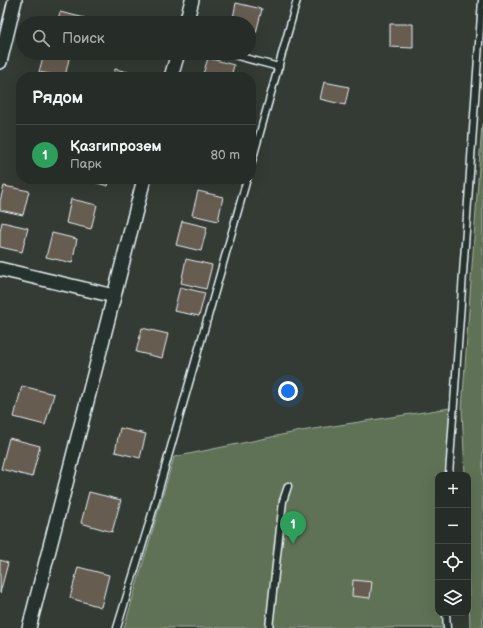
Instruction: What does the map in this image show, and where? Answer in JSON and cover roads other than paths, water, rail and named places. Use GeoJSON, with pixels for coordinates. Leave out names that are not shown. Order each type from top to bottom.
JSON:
{"type":"FeatureCollection","features":[{"type":"Feature","properties":{"kind":"street"},"geometry":{"type":"LineString","coordinates":[[0,62],[15,0]]}},
{"type":"Feature","properties":{"kind":"street"},"geometry":{"type":"LineString","coordinates":[[188,16],[192,0]]}},
{"type":"Feature","properties":{"kind":"street"},"geometry":{"type":"LineString","coordinates":[[172,72],[176,60]]}},
{"type":"Feature","properties":{"kind":"street"},"geometry":{"type":"LineString","coordinates":[[29,628],[143,184]]}},
{"type":"Feature","properties":{"kind":"street"},"geometry":{"type":"LineString","coordinates":[[0,269],[114,296]]}},
{"type":"Feature","properties":{"kind":"lane"},"geometry":{"type":"LineString","coordinates":[[256,148],[297,0]]}},
{"type":"Feature","properties":{"kind":"lane"},"geometry":{"type":"LineString","coordinates":[[449,472],[480,71],[482,0]]}},
{"type":"Feature","properties":{"kind":"lane"},"geometry":{"type":"LineString","coordinates":[[252,60],[279,67]]}},
{"type":"Feature","properties":{"kind":"lane"},"geometry":{"type":"LineString","coordinates":[[117,628],[151,517],[246,184]]}},
{"type":"Feature","properties":{"kind":"lane"},"geometry":{"type":"LineString","coordinates":[[269,628],[283,501],[288,486]]}},
{"type":"Feature","properties":{"kind":"lane"},"geometry":{"type":"LineString","coordinates":[[446,616],[447,628]]}},
{"type":"Feature","properties":{"kind":"place","name":"Қазгипрозем"},"geometry":{"type":"Point","coordinates":[293,544]}}]}
